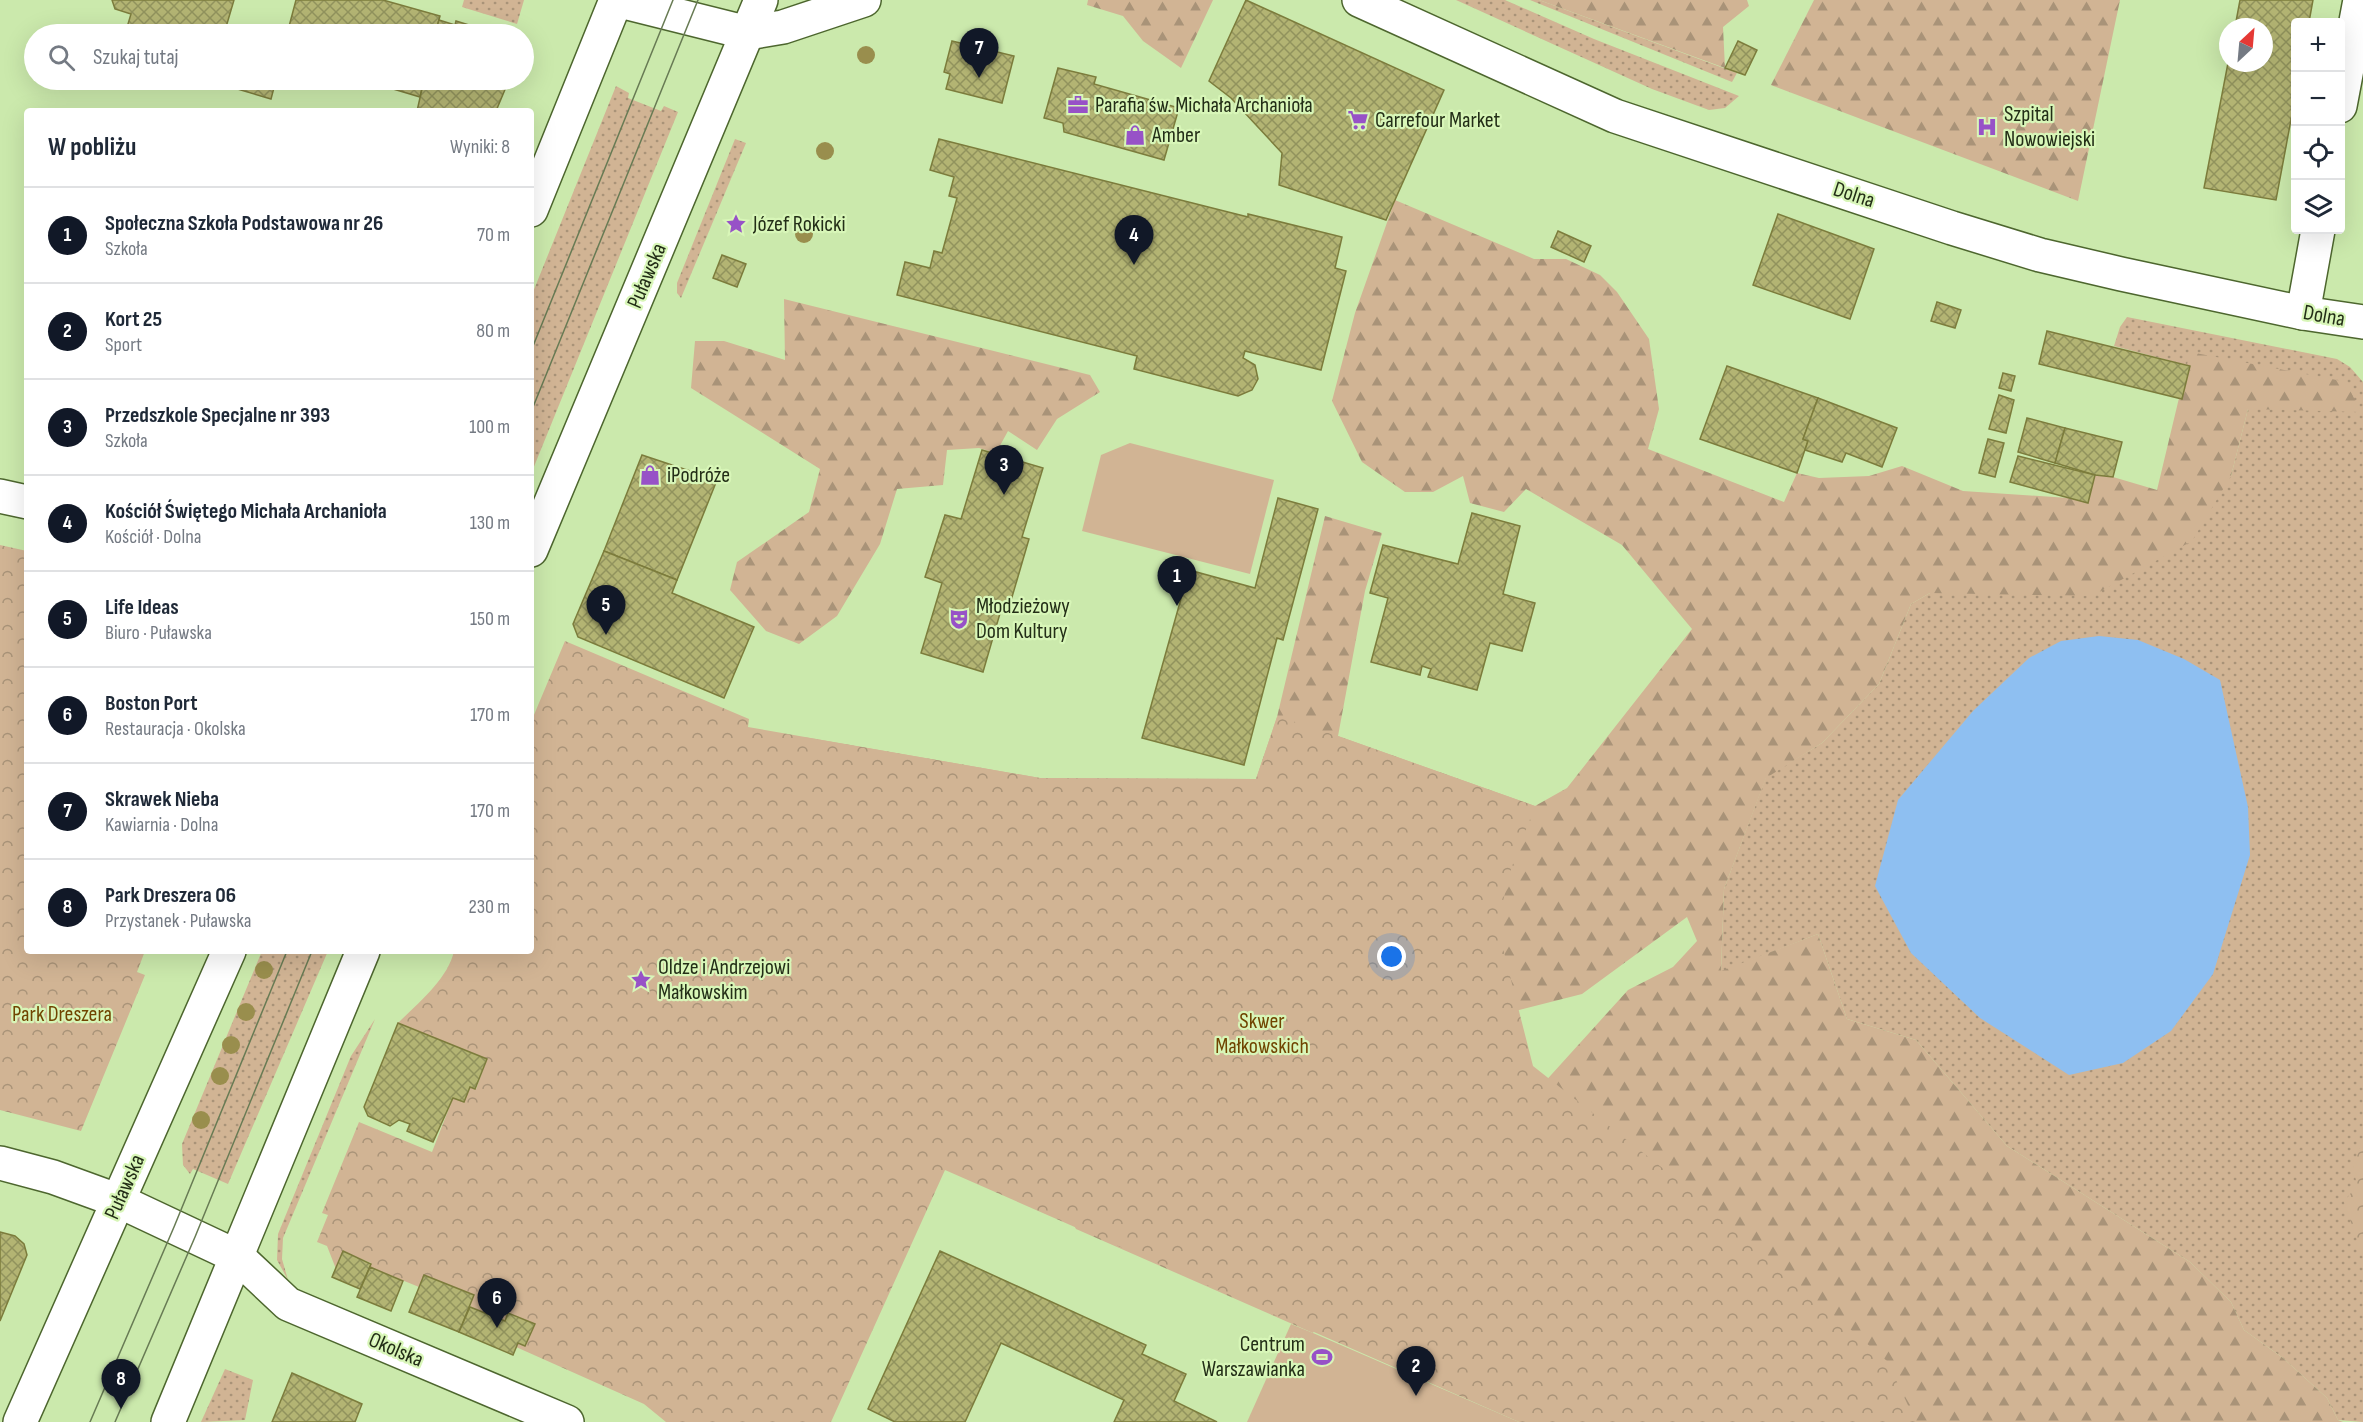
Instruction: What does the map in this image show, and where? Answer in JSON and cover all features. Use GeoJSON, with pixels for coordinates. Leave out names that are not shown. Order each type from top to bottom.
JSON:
{"type":"FeatureCollection","features":[{"type":"Feature","properties":{"kind":"main road"},"geometry":{"type":"LineString","coordinates":[[534,203],[616,0],[748,33],[783,27],[864,0]]}},
{"type":"Feature","properties":{"kind":"main road","name":"Puławska"},"geometry":{"type":"LineString","coordinates":[[534,543],[760,0]]}},
{"type":"Feature","properties":{"kind":"main road"},"geometry":{"type":"LineString","coordinates":[[2345,80],[2360,0]]}},
{"type":"Feature","properties":{"kind":"main road","name":"Dolna"},"geometry":{"type":"LineString","coordinates":[[1359,1],[1615,116],[1724,154],[2040,255],[2302,312],[2363,322]]}},
{"type":"Feature","properties":{"kind":"main road"},"geometry":{"type":"LineString","coordinates":[[2302,312],[2317,234]]}},
{"type":"Feature","properties":{"kind":"main road"},"geometry":{"type":"LineString","coordinates":[[0,496],[24,501]]}},
{"type":"Feature","properties":{"kind":"main road","name":"Puławska"},"geometry":{"type":"LineString","coordinates":[[20,1422],[228,954]]}},
{"type":"Feature","properties":{"kind":"main road"},"geometry":{"type":"LineString","coordinates":[[168,1422],[362,954]]}},
{"type":"Feature","properties":{"kind":"main road","name":"Okolska"},"geometry":{"type":"LineString","coordinates":[[0,1163],[53,1177],[119,1201],[238,1257],[288,1304],[567,1422]]}},
{"type":"Feature","properties":{"kind":"green space"},"geometry":{"type":"Polygon","coordinates":[[[464,0],[524,0],[517,24],[462,7],[464,0]]]}},
{"type":"Feature","properties":{"kind":"green space"},"geometry":{"type":"Polygon","coordinates":[[[1088,0],[1213,0],[1181,68],[1143,41],[1123,16],[1087,5],[1088,0]]]}},
{"type":"Feature","properties":{"kind":"green space"},"geometry":{"type":"Polygon","coordinates":[[[1456,0],[1505,0],[1594,39],[1739,96],[1725,108],[1709,110],[1652,89],[1456,0]]]}},
{"type":"Feature","properties":{"kind":"green space"},"geometry":{"type":"Polygon","coordinates":[[[1530,0],[1539,0],[1737,73],[1732,82],[1530,0]]]}},
{"type":"Feature","properties":{"kind":"green space"},"geometry":{"type":"Polygon","coordinates":[[[1539,0],[1747,0],[1749,6],[1723,27],[1725,68],[1539,0]]]}},
{"type":"Feature","properties":{"kind":"green space","name":"Szpital Nowowiejski"},"geometry":{"type":"Polygon","coordinates":[[[1814,0],[2120,0],[2078,201],[1771,85],[1814,0]]]}},
{"type":"Feature","properties":{"kind":"green space"},"geometry":{"type":"Polygon","coordinates":[[[616,86],[629,93],[628,98],[661,111],[664,106],[678,112],[534,467],[534,290],[616,86]]]}},
{"type":"Feature","properties":{"kind":"green space"},"geometry":{"type":"Polygon","coordinates":[[[735,139],[746,143],[681,298],[677,293],[677,283],[735,139]]]}},
{"type":"Feature","properties":{"kind":"green space"},"geometry":{"type":"Polygon","coordinates":[[[1395,200],[1534,259],[1566,259],[1600,275],[1617,292],[1649,339],[1659,409],[1648,449],[1784,502],[1797,473],[1819,478],[1869,476],[1902,466],[1963,491],[2069,498],[2087,503],[2095,475],[2113,477],[2157,490],[2190,352],[2347,382],[2360,412],[2248,409],[2231,476],[2192,541],[2092,596],[1930,593],[1911,604],[1879,684],[1822,743],[1766,778],[1724,889],[1721,971],[1818,934],[1847,1019],[1916,1040],[2007,1146],[2190,1262],[2231,1302],[2244,1330],[2283,1358],[2327,1398],[2338,1420],[2343,1422],[1802,1422],[1542,1085],[1628,990],[1673,967],[1697,941],[1687,917],[1582,994],[1488,1018],[1313,1333],[1076,1229],[804,737],[1040,778],[1256,779],[1277,717],[1325,516],[1382,533],[1365,591],[1338,736],[1535,806],[1567,788],[1692,629],[1622,545],[1526,489],[1504,512],[1470,503],[1463,476],[1433,492],[1405,492],[1362,462],[1332,401],[1355,313],[1395,200]]]}},
{"type":"Feature","properties":{"kind":"green space"},"geometry":{"type":"Polygon","coordinates":[[[784,299],[1090,375],[1100,392],[1057,419],[1037,450],[1008,431],[996,453],[979,448],[947,450],[943,485],[897,489],[880,544],[837,616],[799,644],[766,631],[730,590],[737,562],[809,512],[820,469],[691,388],[695,341],[724,341],[785,360],[784,299]]]}},
{"type":"Feature","properties":{"kind":"green space"},"geometry":{"type":"Polygon","coordinates":[[[2127,317],[2337,359],[2350,367],[2363,382],[2363,1422],[2338,1420],[2327,1398],[2283,1358],[2244,1330],[2231,1302],[2190,1262],[2007,1146],[1916,1040],[1847,1019],[1818,934],[1721,972],[1724,889],[1766,777],[1822,743],[1879,684],[1911,604],[1930,593],[1993,592],[2231,476],[2248,409],[2190,366],[2114,346],[2120,327],[2127,317]]]}},
{"type":"Feature","properties":{"kind":"green space"},"geometry":{"type":"Polygon","coordinates":[[[1130,443],[1274,480],[1250,574],[1082,531],[1101,455],[1130,443]]]}},
{"type":"Feature","properties":{"kind":"green space","name":"Park Dreszera"},"geometry":{"type":"Polygon","coordinates":[[[0,545],[24,550],[24,954],[144,954],[137,972],[145,975],[81,1131],[0,1110],[0,545]]]}},
{"type":"Feature","properties":{"kind":"green space","name":"Skwer Małkowskich"},"geometry":{"type":"Polygon","coordinates":[[[565,641],[749,719],[748,727],[1040,778],[1256,779],[1277,717],[1338,736],[1535,806],[1511,869],[1497,925],[1533,1066],[1670,1174],[1887,1361],[1916,1422],[1519,1422],[945,1170],[831,1422],[666,1422],[644,1404],[516,1347],[518,1343],[525,1346],[534,1324],[508,1313],[505,1321],[470,1307],[473,1295],[424,1275],[419,1287],[370,1267],[371,1263],[344,1252],[336,1269],[327,1246],[317,1242],[328,1215],[322,1213],[359,1122],[432,1152],[453,1098],[464,1102],[470,1087],[476,1089],[487,1059],[398,1023],[439,981],[453,954],[534,954],[534,715],[565,641]]]}},
{"type":"Feature","properties":{"kind":"green space"},"geometry":{"type":"Polygon","coordinates":[[[261,954],[327,954],[228,1184],[193,1169],[190,1174],[183,1165],[182,1144],[261,954]]]}},
{"type":"Feature","properties":{"kind":"green space"},"geometry":{"type":"Polygon","coordinates":[[[375,1019],[283,1238],[282,1259],[288,1280],[277,1260],[278,1234],[351,1056],[375,1019]]]}},
{"type":"Feature","properties":{"kind":"green space"},"geometry":{"type":"Polygon","coordinates":[[[2363,1138],[2363,1257],[2344,1202],[2357,1185],[2353,1167],[2363,1138]]]}},
{"type":"Feature","properties":{"kind":"green space","name":"Centrum Warszawianka"},"geometry":{"type":"Polygon","coordinates":[[[1291,1324],[1313,1333],[1519,1422],[1247,1422],[1291,1324]]]}},
{"type":"Feature","properties":{"kind":"green space"},"geometry":{"type":"Polygon","coordinates":[[[225,1369],[253,1380],[245,1420],[201,1422],[225,1369]]]}},
{"type":"Feature","properties":{"kind":"water"},"geometry":{"type":"Polygon","coordinates":[[[2099,636],[2138,640],[2184,659],[2220,680],[2248,807],[2250,855],[2213,974],[2171,1031],[2123,1063],[2069,1075],[1980,1018],[1911,953],[1875,886],[1898,800],[1973,711],[2029,658],[2061,641],[2099,636]]]}},
{"type":"Feature","properties":{"kind":"building"},"geometry":{"type":"Polygon","coordinates":[[[112,0],[234,0],[227,24],[128,24],[131,14],[115,9],[112,0]]]}},
{"type":"Feature","properties":{"kind":"building"},"geometry":{"type":"Polygon","coordinates":[[[296,0],[383,0],[440,16],[438,24],[290,24],[296,0]]]}},
{"type":"Feature","properties":{"kind":"building"},"geometry":{"type":"Polygon","coordinates":[[[1246,0],[1444,90],[1386,220],[1279,185],[1282,153],[1231,98],[1209,81],[1246,0]]]}},
{"type":"Feature","properties":{"kind":"building"},"geometry":{"type":"Polygon","coordinates":[[[2240,0],[2313,0],[2310,18],[2291,18],[2291,120],[2276,200],[2204,188],[2226,72],[2273,72],[2273,18],[2237,18],[2240,0]]]}},
{"type":"Feature","properties":{"kind":"building"},"geometry":{"type":"Polygon","coordinates":[[[439,20],[452,24],[438,24],[439,20]]]}},
{"type":"Feature","properties":{"kind":"building"},"geometry":{"type":"Polygon","coordinates":[[[952,41],[1014,56],[1002,103],[946,89],[950,74],[944,72],[952,41]]]}},
{"type":"Feature","properties":{"kind":"building"},"geometry":{"type":"Polygon","coordinates":[[[1738,41],[1757,50],[1745,75],[1725,68],[1738,41]]]}},
{"type":"Feature","properties":{"kind":"building"},"geometry":{"type":"Polygon","coordinates":[[[1058,68],[1096,77],[1094,84],[1179,108],[1164,160],[1064,132],[1063,123],[1044,118],[1058,68]]]}},
{"type":"Feature","properties":{"kind":"building"},"geometry":{"type":"Polygon","coordinates":[[[241,90],[273,90],[271,99],[241,90]]]}},
{"type":"Feature","properties":{"kind":"building"},"geometry":{"type":"Polygon","coordinates":[[[397,90],[422,90],[420,97],[397,90]]]}},
{"type":"Feature","properties":{"kind":"building"},"geometry":{"type":"Polygon","coordinates":[[[422,90],[505,90],[497,108],[418,108],[422,90]]]}},
{"type":"Feature","properties":{"kind":"building"},"geometry":{"type":"Polygon","coordinates":[[[939,139],[1248,217],[1248,214],[1342,237],[1335,268],[1346,271],[1321,370],[1245,351],[1243,358],[1255,365],[1258,379],[1252,390],[1238,396],[1134,369],[1137,356],[897,295],[905,262],[930,268],[934,251],[942,253],[957,198],[949,196],[954,177],[930,170],[939,139]]]}},
{"type":"Feature","properties":{"kind":"building"},"geometry":{"type":"Polygon","coordinates":[[[1778,214],[1874,249],[1850,319],[1753,285],[1778,214]]]}},
{"type":"Feature","properties":{"kind":"building"},"geometry":{"type":"Polygon","coordinates":[[[1558,231],[1591,246],[1584,262],[1551,247],[1558,231]]]}},
{"type":"Feature","properties":{"kind":"building"},"geometry":{"type":"Polygon","coordinates":[[[722,255],[746,264],[737,287],[713,278],[722,255]]]}},
{"type":"Feature","properties":{"kind":"building"},"geometry":{"type":"Polygon","coordinates":[[[1937,302],[1961,310],[1955,328],[1931,321],[1937,302]]]}},
{"type":"Feature","properties":{"kind":"building"},"geometry":{"type":"Polygon","coordinates":[[[2047,331],[2190,366],[2182,399],[2039,364],[2047,331]]]}},
{"type":"Feature","properties":{"kind":"building"},"geometry":{"type":"Polygon","coordinates":[[[1727,366],[1818,398],[1803,439],[1808,441],[1797,473],[1700,439],[1727,366]]]}},
{"type":"Feature","properties":{"kind":"building"},"geometry":{"type":"Polygon","coordinates":[[[2003,373],[2015,376],[2011,391],[1999,388],[2003,373]]]}},
{"type":"Feature","properties":{"kind":"building"},"geometry":{"type":"Polygon","coordinates":[[[1999,395],[2014,400],[2006,433],[1989,429],[1999,395]]]}},
{"type":"Feature","properties":{"kind":"building"},"geometry":{"type":"Polygon","coordinates":[[[1818,398],[1897,428],[1882,467],[1846,453],[1842,462],[1805,450],[1808,441],[1803,439],[1818,398]]]}},
{"type":"Feature","properties":{"kind":"building"},"geometry":{"type":"Polygon","coordinates":[[[2027,418],[2065,428],[2055,463],[2018,452],[2027,418]]]}},
{"type":"Feature","properties":{"kind":"building"},"geometry":{"type":"Polygon","coordinates":[[[2065,428],[2122,442],[2113,477],[2095,475],[2055,463],[2065,428]]]}},
{"type":"Feature","properties":{"kind":"building"},"geometry":{"type":"Polygon","coordinates":[[[1988,439],[2004,443],[1995,477],[1979,473],[1988,439]]]}},
{"type":"Feature","properties":{"kind":"building"},"geometry":{"type":"Polygon","coordinates":[[[982,450],[1043,468],[1022,537],[1029,539],[1010,604],[1003,603],[983,672],[921,653],[942,583],[925,577],[945,515],[961,519],[982,450]]]}},
{"type":"Feature","properties":{"kind":"building"},"geometry":{"type":"Polygon","coordinates":[[[642,455],[717,480],[677,580],[604,551],[642,455]]]}},
{"type":"Feature","properties":{"kind":"building"},"geometry":{"type":"Polygon","coordinates":[[[2018,456],[2095,475],[2088,503],[2010,482],[2018,456]]]}},
{"type":"Feature","properties":{"kind":"building"},"geometry":{"type":"Polygon","coordinates":[[[1278,498],[1318,509],[1283,640],[1277,638],[1244,765],[1142,738],[1189,570],[1255,588],[1278,498]]]}},
{"type":"Feature","properties":{"kind":"building"},"geometry":{"type":"Polygon","coordinates":[[[1472,513],[1520,526],[1503,594],[1535,603],[1522,651],[1490,643],[1477,690],[1428,677],[1431,669],[1422,666],[1420,675],[1371,662],[1388,598],[1370,593],[1383,545],[1458,564],[1472,513]]]}},
{"type":"Feature","properties":{"kind":"building"},"geometry":{"type":"Polygon","coordinates":[[[604,551],[677,580],[672,593],[754,627],[724,698],[578,637],[573,624],[604,551]]]}},
{"type":"Feature","properties":{"kind":"building"},"geometry":{"type":"Polygon","coordinates":[[[398,1023],[487,1059],[475,1089],[470,1087],[464,1102],[453,1098],[433,1142],[407,1131],[410,1124],[399,1120],[390,1126],[368,1116],[364,1107],[398,1023]]]}},
{"type":"Feature","properties":{"kind":"building"},"geometry":{"type":"Polygon","coordinates":[[[0,1232],[15,1236],[24,1244],[27,1255],[0,1321],[0,1232]]]}},
{"type":"Feature","properties":{"kind":"building"},"geometry":{"type":"Polygon","coordinates":[[[343,1251],[371,1264],[360,1289],[332,1277],[343,1251]]]}},
{"type":"Feature","properties":{"kind":"building"},"geometry":{"type":"Polygon","coordinates":[[[940,1251],[1146,1345],[1142,1354],[1186,1374],[1174,1401],[1217,1422],[1114,1422],[1124,1400],[1001,1343],[965,1422],[895,1422],[868,1409],[940,1251]]]}},
{"type":"Feature","properties":{"kind":"building"},"geometry":{"type":"Polygon","coordinates":[[[370,1267],[403,1281],[391,1311],[357,1297],[370,1267]]]}},
{"type":"Feature","properties":{"kind":"building"},"geometry":{"type":"Polygon","coordinates":[[[424,1275],[474,1295],[459,1332],[409,1312],[424,1275]]]}},
{"type":"Feature","properties":{"kind":"building"},"geometry":{"type":"Polygon","coordinates":[[[470,1307],[505,1321],[508,1313],[535,1324],[525,1346],[518,1343],[513,1355],[459,1332],[470,1307]]]}},
{"type":"Feature","properties":{"kind":"building"},"geometry":{"type":"Polygon","coordinates":[[[292,1373],[362,1404],[355,1422],[272,1422],[292,1373]]]}},
{"type":"Feature","properties":{"kind":"tram line"},"geometry":{"type":"LineString","coordinates":[[534,344],[673,0]]}},
{"type":"Feature","properties":{"kind":"tram line"},"geometry":{"type":"LineString","coordinates":[[534,405],[698,0]]}},
{"type":"Feature","properties":{"kind":"tram line"},"geometry":{"type":"LineString","coordinates":[[90,1422],[174,1227],[286,954]]}},
{"type":"Feature","properties":{"kind":"tram line"},"geometry":{"type":"LineString","coordinates":[[115,1422],[195,1237],[311,954]]}},
{"type":"Feature","properties":{"kind":"place","name":"Skrawek Nieba"},"geometry":{"type":"Point","coordinates":[979,78]}},
{"type":"Feature","properties":{"kind":"place","name":"Parafia św. Michała Archanioła"},"geometry":{"type":"Point","coordinates":[1078,105]}},
{"type":"Feature","properties":{"kind":"place","name":"Carrefour Market"},"geometry":{"type":"Point","coordinates":[1358,120]}},
{"type":"Feature","properties":{"kind":"place","name":"Szpital Nowowiejski"},"geometry":{"type":"Point","coordinates":[1987,127]}},
{"type":"Feature","properties":{"kind":"place","name":"Amber"},"geometry":{"type":"Point","coordinates":[1135,135]}},
{"type":"Feature","properties":{"kind":"place","name":"Józef Rokicki"},"geometry":{"type":"Point","coordinates":[736,224]}},
{"type":"Feature","properties":{"kind":"place","name":"Kościół Świętego Michała Archanioła"},"geometry":{"type":"Point","coordinates":[1134,265]}},
{"type":"Feature","properties":{"kind":"place","name":"iPodróże"},"geometry":{"type":"Point","coordinates":[650,475]}},
{"type":"Feature","properties":{"kind":"place","name":"Przedszkole Specjalne nr 393"},"geometry":{"type":"Point","coordinates":[1004,495]}},
{"type":"Feature","properties":{"kind":"place","name":"Społeczna Szkoła Podstawowa nr 26"},"geometry":{"type":"Point","coordinates":[1177,606]}},
{"type":"Feature","properties":{"kind":"place","name":"Młodzieżowy Dom Kultury"},"geometry":{"type":"Point","coordinates":[959,619]}},
{"type":"Feature","properties":{"kind":"place","name":"Life Ideas"},"geometry":{"type":"Point","coordinates":[606,635]}},
{"type":"Feature","properties":{"kind":"place","name":"Oldze i Andrzejowi Małkowskim"},"geometry":{"type":"Point","coordinates":[641,980]}},
{"type":"Feature","properties":{"kind":"place","name":"Boston Port"},"geometry":{"type":"Point","coordinates":[497,1328]}},
{"type":"Feature","properties":{"kind":"place","name":"Centrum Warszawianka"},"geometry":{"type":"Point","coordinates":[1322,1357]}},
{"type":"Feature","properties":{"kind":"place","name":"Kort 25"},"geometry":{"type":"Point","coordinates":[1416,1396]}},
{"type":"Feature","properties":{"kind":"place","name":"Park Dreszera 06"},"geometry":{"type":"Point","coordinates":[121,1409]}}]}
